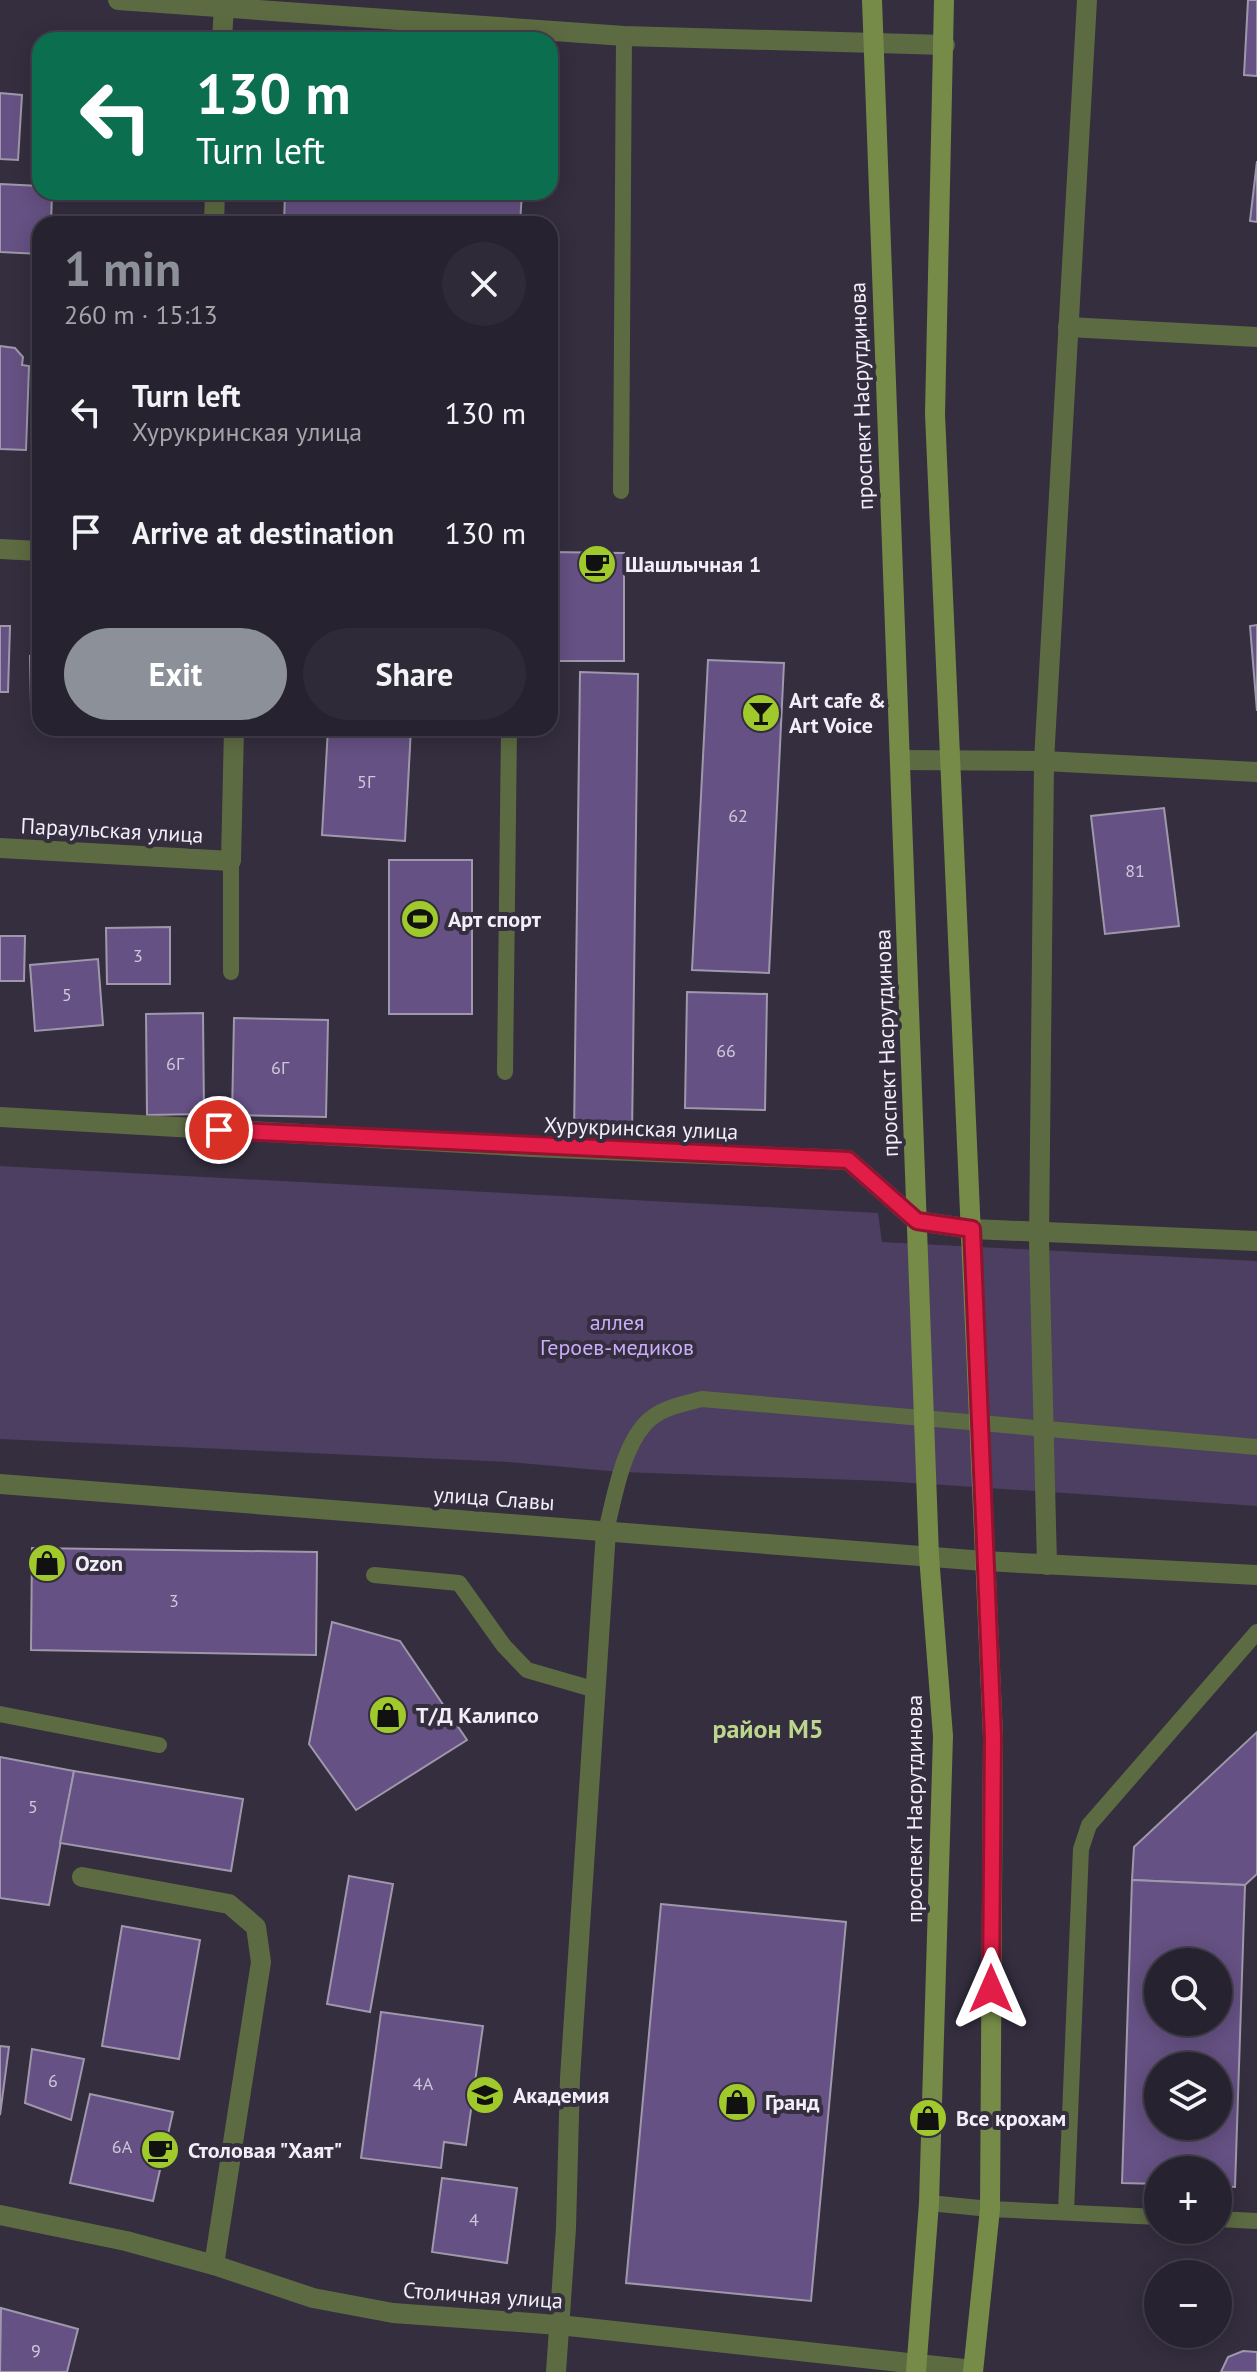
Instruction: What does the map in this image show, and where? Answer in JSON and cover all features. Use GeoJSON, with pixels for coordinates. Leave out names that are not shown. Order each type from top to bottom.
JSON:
{"type":"FeatureCollection","features":[{"type":"Feature","properties":{"kind":"main road","name":"проспект Насрутдинова"},"geometry":{"type":"LineString","coordinates":[[872,0],[871,43],[929,1556],[943,1736],[929,2203],[917,2367]]}},
{"type":"Feature","properties":{"kind":"main road"},"geometry":{"type":"LineString","coordinates":[[944,0],[935,414],[993,1737],[990,2209],[973,2371]]}},
{"type":"Feature","properties":{"kind":"street"},"geometry":{"type":"LineString","coordinates":[[118,0],[624,36],[945,45]]}},
{"type":"Feature","properties":{"kind":"street"},"geometry":{"type":"LineString","coordinates":[[1047,1565],[1039,1236],[1044,761],[1087,0]]}},
{"type":"Feature","properties":{"kind":"street"},"geometry":{"type":"LineString","coordinates":[[222,32],[224,6]]}},
{"type":"Feature","properties":{"kind":"street"},"geometry":{"type":"LineString","coordinates":[[1068,327],[1257,337]]}},
{"type":"Feature","properties":{"kind":"street"},"geometry":{"type":"LineString","coordinates":[[0,549],[32,551]]}},
{"type":"Feature","properties":{"kind":"street","name":"Параульская улица"},"geometry":{"type":"LineString","coordinates":[[0,848],[231,861],[234,736]]}},
{"type":"Feature","properties":{"kind":"street"},"geometry":{"type":"LineString","coordinates":[[900,760],[949,763],[1044,761],[1257,772]]}},
{"type":"Feature","properties":{"kind":"street","name":"Хурукринская улица"},"geometry":{"type":"LineString","coordinates":[[0,1117],[506,1146],[848,1160],[918,1230]]}},
{"type":"Feature","properties":{"kind":"street"},"geometry":{"type":"LineString","coordinates":[[918,1230],[1257,1241]]}},
{"type":"Feature","properties":{"kind":"street","name":"улица Славы"},"geometry":{"type":"LineString","coordinates":[[0,1484],[984,1561],[1257,1575]]}},
{"type":"Feature","properties":{"kind":"street"},"geometry":{"type":"LineString","coordinates":[[556,2372],[566,2228],[570,2078],[606,1531]]}},
{"type":"Feature","properties":{"kind":"street"},"geometry":{"type":"LineString","coordinates":[[82,1877],[229,1904],[256,1927],[261,1962],[229,2187],[214,2265]]}},
{"type":"Feature","properties":{"kind":"street","name":"Столичная улица"},"geometry":{"type":"LineString","coordinates":[[0,2215],[126,2241],[214,2265],[313,2298],[393,2313],[559,2325],[973,2371]]}},
{"type":"Feature","properties":{"kind":"lane"},"geometry":{"type":"LineString","coordinates":[[621,491],[624,36]]}},
{"type":"Feature","properties":{"kind":"lane"},"geometry":{"type":"LineString","coordinates":[[505,1072],[509,736]]}},
{"type":"Feature","properties":{"kind":"lane"},"geometry":{"type":"LineString","coordinates":[[231,861],[231,972]]}},
{"type":"Feature","properties":{"kind":"lane"},"geometry":{"type":"LineString","coordinates":[[606,1531],[620,1472],[645,1424],[671,1407],[702,1399],[1257,1447]]}},
{"type":"Feature","properties":{"kind":"lane"},"geometry":{"type":"LineString","coordinates":[[374,1575],[459,1583],[504,1646],[527,1670],[596,1690]]}},
{"type":"Feature","properties":{"kind":"lane"},"geometry":{"type":"LineString","coordinates":[[1066,2212],[1081,1849],[1089,1825],[1257,1632]]}},
{"type":"Feature","properties":{"kind":"lane"},"geometry":{"type":"LineString","coordinates":[[0,1714],[159,1745]]}},
{"type":"Feature","properties":{"kind":"lane"},"geometry":{"type":"LineString","coordinates":[[929,2203],[1144,2216]]}},
{"type":"Feature","properties":{"kind":"lane"},"geometry":{"type":"LineString","coordinates":[[1232,2220],[1257,2221]]}},
{"type":"Feature","properties":{"kind":"green space","name":"аллея Героев-медиков"},"geometry":{"type":"Polygon","coordinates":[[[0,1166],[878,1213],[882,1242],[1257,1261],[1257,1506],[884,1481],[620,1472],[509,1462],[0,1439],[0,1166]]]}},
{"type":"Feature","properties":{"kind":"building"},"geometry":{"type":"Polygon","coordinates":[[[1248,0],[1257,0],[1257,76],[1244,75],[1248,0]]]}},
{"type":"Feature","properties":{"kind":"building"},"geometry":{"type":"Polygon","coordinates":[[[0,93],[22,95],[18,160],[0,159],[0,93]]]}},
{"type":"Feature","properties":{"kind":"building"},"geometry":{"type":"Polygon","coordinates":[[[1257,161],[1257,222],[1250,221],[1257,161]]]}},
{"type":"Feature","properties":{"kind":"building"},"geometry":{"type":"Polygon","coordinates":[[[0,184],[32,186],[32,200],[52,200],[51,216],[32,216],[32,254],[0,252],[0,184]]]}},
{"type":"Feature","properties":{"kind":"building"},"geometry":{"type":"Polygon","coordinates":[[[285,200],[522,200],[520,216],[284,216],[285,200]]]}},
{"type":"Feature","properties":{"kind":"building"},"geometry":{"type":"Polygon","coordinates":[[[0,346],[15,348],[23,357],[22,365],[29,366],[26,450],[0,449],[0,346]]]}},
{"type":"Feature","properties":{"kind":"building"},"geometry":{"type":"Polygon","coordinates":[[[558,552],[624,553],[624,661],[558,661],[558,552]]]}},
{"type":"Feature","properties":{"kind":"building"},"geometry":{"type":"Polygon","coordinates":[[[1257,625],[1257,711],[1250,626],[1257,625]]]}},
{"type":"Feature","properties":{"kind":"building"},"geometry":{"type":"Polygon","coordinates":[[[0,626],[10,626],[8,692],[0,692],[0,626]]]}},
{"type":"Feature","properties":{"kind":"building"},"geometry":{"type":"Polygon","coordinates":[[[32,656],[32,705],[31,705],[32,656]]]}},
{"type":"Feature","properties":{"kind":"building"},"geometry":{"type":"Polygon","coordinates":[[[708,660],[784,663],[769,973],[692,970],[708,660]]]}},
{"type":"Feature","properties":{"kind":"building"},"geometry":{"type":"Polygon","coordinates":[[[580,672],[638,674],[632,1137],[574,1135],[580,672]]]}},
{"type":"Feature","properties":{"kind":"building"},"geometry":{"type":"Polygon","coordinates":[[[328,736],[411,736],[405,841],[322,835],[328,736]]]}},
{"type":"Feature","properties":{"kind":"building"},"geometry":{"type":"Polygon","coordinates":[[[1164,808],[1179,926],[1105,934],[1091,816],[1164,808]]]}},
{"type":"Feature","properties":{"kind":"building"},"geometry":{"type":"Polygon","coordinates":[[[389,860],[472,860],[472,1014],[389,1014],[389,860]]]}},
{"type":"Feature","properties":{"kind":"building"},"geometry":{"type":"Polygon","coordinates":[[[170,927],[170,984],[107,984],[106,928],[170,927]]]}},
{"type":"Feature","properties":{"kind":"building"},"geometry":{"type":"Polygon","coordinates":[[[0,936],[25,936],[24,981],[0,981],[0,936]]]}},
{"type":"Feature","properties":{"kind":"building"},"geometry":{"type":"Polygon","coordinates":[[[98,959],[103,1025],[35,1031],[30,965],[98,959]]]}},
{"type":"Feature","properties":{"kind":"building"},"geometry":{"type":"Polygon","coordinates":[[[687,992],[767,994],[765,1110],[685,1108],[687,992]]]}},
{"type":"Feature","properties":{"kind":"building"},"geometry":{"type":"Polygon","coordinates":[[[203,1013],[204,1114],[147,1115],[146,1014],[203,1013]]]}},
{"type":"Feature","properties":{"kind":"building"},"geometry":{"type":"Polygon","coordinates":[[[234,1018],[328,1020],[326,1117],[232,1115],[234,1018]]]}},
{"type":"Feature","properties":{"kind":"building"},"geometry":{"type":"Polygon","coordinates":[[[32,1548],[317,1552],[316,1655],[31,1650],[32,1548]]]}},
{"type":"Feature","properties":{"kind":"building"},"geometry":{"type":"Polygon","coordinates":[[[332,1622],[400,1641],[467,1740],[356,1810],[309,1744],[332,1622]]]}},
{"type":"Feature","properties":{"kind":"building"},"geometry":{"type":"Polygon","coordinates":[[[1257,1732],[1257,1874],[1245,1885],[1132,1880],[1134,1847],[1257,1732]]]}},
{"type":"Feature","properties":{"kind":"building"},"geometry":{"type":"Polygon","coordinates":[[[0,1757],[74,1771],[49,1905],[0,1898],[0,1757]]]}},
{"type":"Feature","properties":{"kind":"building"},"geometry":{"type":"Polygon","coordinates":[[[74,1771],[243,1799],[231,1871],[60,1843],[74,1771]]]}},
{"type":"Feature","properties":{"kind":"building"},"geometry":{"type":"Polygon","coordinates":[[[349,1876],[393,1884],[370,2012],[327,2004],[349,1876]]]}},
{"type":"Feature","properties":{"kind":"building"},"geometry":{"type":"Polygon","coordinates":[[[1132,1880],[1245,1885],[1235,2187],[1232,2187],[1232,2156],[1144,2156],[1144,2184],[1122,2183],[1132,1880]]]}},
{"type":"Feature","properties":{"kind":"building"},"geometry":{"type":"Polygon","coordinates":[[[661,1904],[846,1922],[811,2301],[626,2283],[661,1904]]]}},
{"type":"Feature","properties":{"kind":"building"},"geometry":{"type":"Polygon","coordinates":[[[122,1926],[200,1940],[179,2059],[102,2046],[122,1926]]]}},
{"type":"Feature","properties":{"kind":"building"},"geometry":{"type":"Polygon","coordinates":[[[381,2012],[483,2026],[466,2145],[444,2142],[441,2168],[361,2158],[381,2012]]]}},
{"type":"Feature","properties":{"kind":"building"},"geometry":{"type":"Polygon","coordinates":[[[0,2046],[9,2047],[0,2115],[0,2046]]]}},
{"type":"Feature","properties":{"kind":"building"},"geometry":{"type":"Polygon","coordinates":[[[32,2049],[84,2059],[71,2120],[25,2103],[32,2049]]]}},
{"type":"Feature","properties":{"kind":"building"},"geometry":{"type":"Polygon","coordinates":[[[90,2094],[173,2112],[153,2201],[70,2183],[90,2094]]]}},
{"type":"Feature","properties":{"kind":"building"},"geometry":{"type":"Polygon","coordinates":[[[442,2178],[517,2188],[507,2263],[432,2252],[442,2178]]]}},
{"type":"Feature","properties":{"kind":"building"},"geometry":{"type":"Polygon","coordinates":[[[1,2308],[78,2329],[67,2372],[0,2372],[1,2308]]]}},
{"type":"Feature","properties":{"kind":"building"},"geometry":{"type":"Polygon","coordinates":[[[1243,2351],[1257,2352],[1257,2372],[1221,2372],[1228,2357],[1243,2351]]]}},
{"type":"Feature","properties":{"kind":"place","name":"Шашлычная 1"},"geometry":{"type":"Point","coordinates":[597,564]}},
{"type":"Feature","properties":{"kind":"place","name":"Art cafe & Art Voice"},"geometry":{"type":"Point","coordinates":[761,713]}},
{"type":"Feature","properties":{"kind":"place","name":"Арт спорт"},"geometry":{"type":"Point","coordinates":[420,919]}},
{"type":"Feature","properties":{"kind":"place","name":"Ozon"},"geometry":{"type":"Point","coordinates":[47,1563]}},
{"type":"Feature","properties":{"kind":"place","name":"Т/Д Калипсо"},"geometry":{"type":"Point","coordinates":[388,1715]}},
{"type":"Feature","properties":{"kind":"place","name":"Академия"},"geometry":{"type":"Point","coordinates":[485,2095]}},
{"type":"Feature","properties":{"kind":"place","name":"Гранд"},"geometry":{"type":"Point","coordinates":[737,2102]}},
{"type":"Feature","properties":{"kind":"place","name":"Все крохам"},"geometry":{"type":"Point","coordinates":[928,2118]}},
{"type":"Feature","properties":{"kind":"place","name":"Столовая \"Хаят\""},"geometry":{"type":"Point","coordinates":[160,2150]}},
{"type":"Feature","properties":{"kind":"district","name":"район М5"},"geometry":{"type":"Point","coordinates":[768,1729]}},
{"type":"Feature","properties":{"kind":"route"},"geometry":{"type":"LineString","coordinates":[[219,1130],[848,1160],[917,1221],[972,1229],[993,1737],[991,1989]]}}]}
